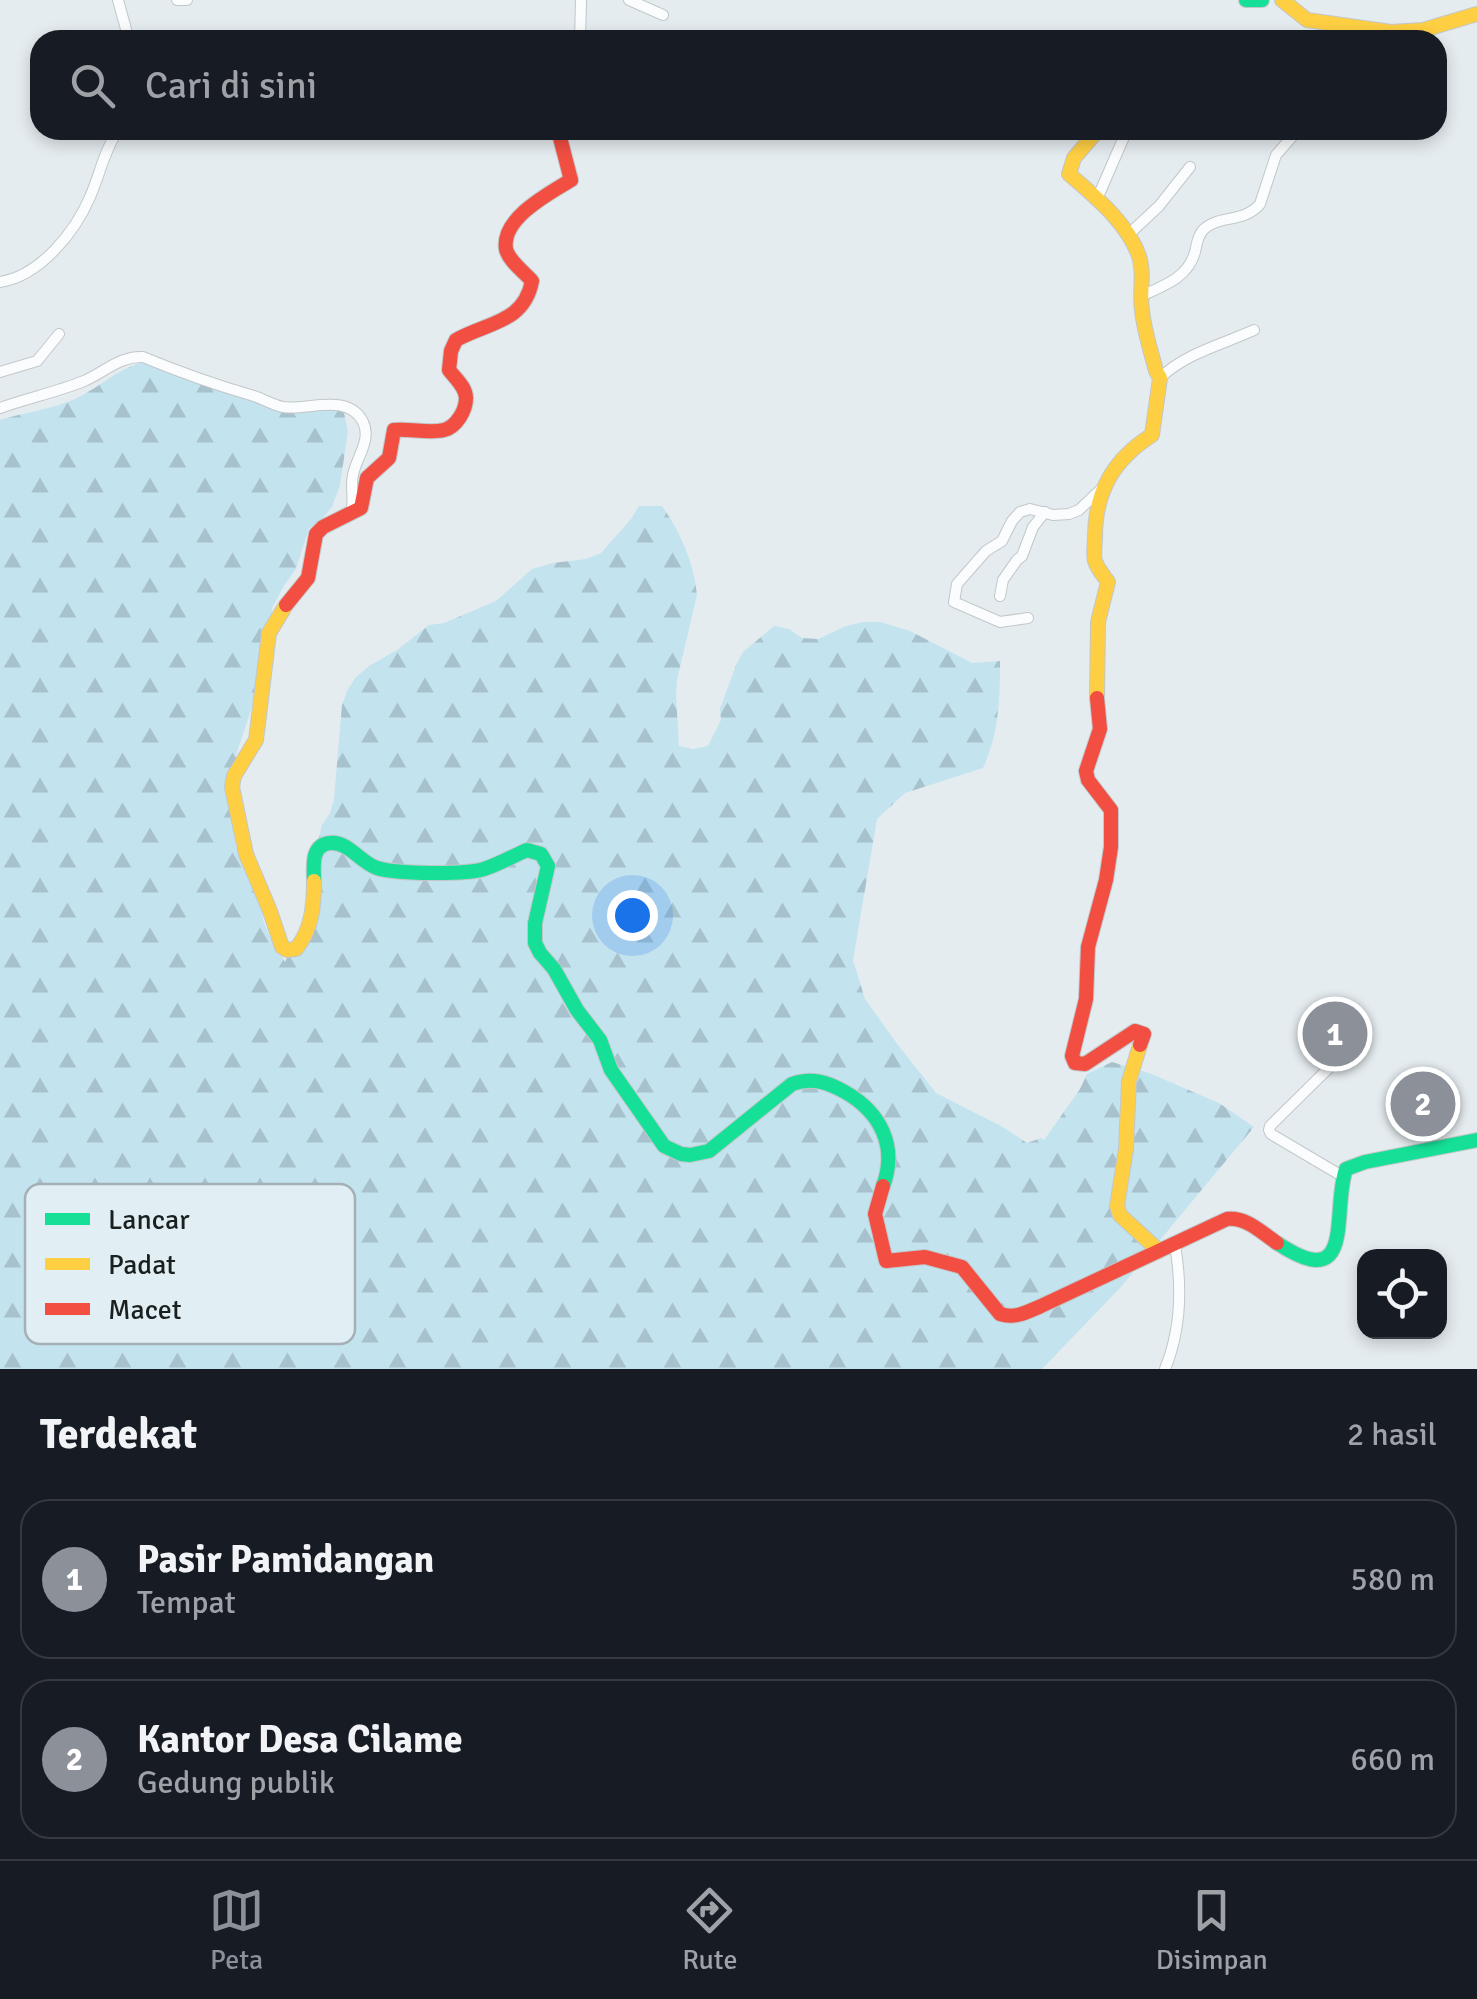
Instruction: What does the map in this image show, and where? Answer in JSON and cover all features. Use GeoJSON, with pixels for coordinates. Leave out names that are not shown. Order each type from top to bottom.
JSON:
{"type":"FeatureCollection","features":[{"type":"Feature","properties":{"kind":"street"},"geometry":{"type":"LineString","coordinates":[[118,0],[126,30]]}},
{"type":"Feature","properties":{"kind":"street"},"geometry":{"type":"LineString","coordinates":[[177,0],[187,0]]}},
{"type":"Feature","properties":{"kind":"street"},"geometry":{"type":"LineString","coordinates":[[580,30],[581,0]]}},
{"type":"Feature","properties":{"kind":"street"},"geometry":{"type":"LineString","coordinates":[[629,0],[663,15]]}},
{"type":"Feature","properties":{"kind":"street"},"geometry":{"type":"LineString","coordinates":[[1246,0],[1262,0]]}},
{"type":"Feature","properties":{"kind":"street"},"geometry":{"type":"LineString","coordinates":[[1282,0],[1307,20],[1377,30]]}},
{"type":"Feature","properties":{"kind":"street"},"geometry":{"type":"LineString","coordinates":[[1422,30],[1477,14]]}},
{"type":"Feature","properties":{"kind":"street"},"geometry":{"type":"LineString","coordinates":[[0,282],[24,275],[64,239],[86,205],[113,140]]}},
{"type":"Feature","properties":{"kind":"street"},"geometry":{"type":"LineString","coordinates":[[561,140],[571,180],[532,203],[507,240],[508,254],[532,282],[530,297],[509,318],[456,340],[451,352],[449,370],[466,398],[459,420],[434,433],[394,430],[389,458],[369,475],[363,503],[357,511],[316,534],[308,578],[272,624],[255,743],[232,778],[246,854],[284,948],[296,949],[308,930],[315,854],[324,844],[343,846],[372,866],[387,871],[474,871],[528,850],[535,851],[546,859],[548,866],[534,924],[535,943],[600,1040],[620,1084],[669,1150],[690,1155],[709,1151],[800,1080],[815,1079],[862,1102],[880,1122],[884,1136],[888,1165],[875,1216],[887,1262],[925,1257],[962,1266],[1000,1314],[1010,1317],[1224,1220],[1246,1221],[1300,1256],[1328,1256],[1338,1245],[1338,1197],[1342,1176],[1350,1166],[1477,1140]]}},
{"type":"Feature","properties":{"kind":"street"},"geometry":{"type":"LineString","coordinates":[[1089,140],[1068,170],[1071,178],[1098,200],[1128,235],[1139,256],[1142,308],[1160,378]]}},
{"type":"Feature","properties":{"kind":"street"},"geometry":{"type":"LineString","coordinates":[[1098,200],[1123,140]]}},
{"type":"Feature","properties":{"kind":"street"},"geometry":{"type":"LineString","coordinates":[[1141,296],[1186,271],[1204,229],[1255,210],[1276,155],[1289,140]]}},
{"type":"Feature","properties":{"kind":"street"},"geometry":{"type":"LineString","coordinates":[[1128,235],[1159,206],[1190,167]]}},
{"type":"Feature","properties":{"kind":"street"},"geometry":{"type":"LineString","coordinates":[[1028,618],[996,621],[968,610],[954,602],[957,584],[986,551],[1002,542],[1016,516],[1030,509],[1053,515],[1069,514],[1079,510],[1104,486],[1120,460],[1152,435],[1160,378],[1172,366],[1254,330]]}},
{"type":"Feature","properties":{"kind":"street"},"geometry":{"type":"LineString","coordinates":[[0,372],[37,360],[59,334]]}},
{"type":"Feature","properties":{"kind":"street"},"geometry":{"type":"LineString","coordinates":[[0,408],[88,380],[135,356],[282,407],[344,407],[364,424],[365,436],[352,476],[351,514]]}},
{"type":"Feature","properties":{"kind":"street"},"geometry":{"type":"LineString","coordinates":[[1104,486],[1094,541],[1096,562],[1108,582],[1098,622],[1100,729],[1086,772],[1111,810],[1111,848],[1088,947],[1087,993],[1072,1056],[1076,1064],[1086,1064],[1136,1031],[1144,1034],[1129,1081],[1126,1149],[1117,1206],[1120,1215],[1159,1252]]}},
{"type":"Feature","properties":{"kind":"street"},"geometry":{"type":"LineString","coordinates":[[1000,596],[1003,580],[1022,556],[1033,527],[1045,512]]}},
{"type":"Feature","properties":{"kind":"street"},"geometry":{"type":"LineString","coordinates":[[1341,1056],[1269,1130],[1342,1176]]}},
{"type":"Feature","properties":{"kind":"street"},"geometry":{"type":"LineString","coordinates":[[1165,1369],[1178,1319],[1175,1245]]}},
{"type":"Feature","properties":{"kind":"green space"},"geometry":{"type":"Polygon","coordinates":[[[140,363],[156,364],[268,405],[331,407],[344,413],[348,431],[340,485],[332,507],[309,528],[296,569],[272,608],[272,624],[266,635],[251,710],[236,755],[230,810],[236,848],[262,904],[270,937],[285,962],[312,907],[314,859],[322,825],[334,799],[342,705],[355,678],[429,625],[444,623],[496,601],[532,569],[601,553],[639,506],[662,506],[686,549],[697,595],[677,680],[679,746],[708,746],[721,720],[720,709],[743,652],[774,626],[789,629],[802,638],[818,639],[846,626],[880,622],[910,631],[972,663],[1000,661],[995,729],[983,768],[905,793],[877,819],[853,960],[865,999],[936,1093],[1027,1143],[1044,1140],[1087,1074],[1112,1062],[1219,1103],[1254,1127],[1120,1288],[1042,1369],[0,1369],[0,420],[68,402],[140,363]]]}},
{"type":"Feature","properties":{"kind":"traffic: fast"},"geometry":{"type":"LineString","coordinates":[[1246,0],[1262,0]]}},
{"type":"Feature","properties":{"kind":"traffic: fast"},"geometry":{"type":"LineString","coordinates":[[314,881],[316,852],[330,843],[343,845],[377,868],[414,873],[474,871],[527,850],[541,854],[548,866],[535,923],[535,943],[600,1040],[611,1070],[664,1146],[681,1154],[709,1151],[792,1084],[819,1082],[857,1100],[876,1120],[887,1144],[883,1186]]}},
{"type":"Feature","properties":{"kind":"traffic: fast"},"geometry":{"type":"LineString","coordinates":[[1277,1243],[1302,1257],[1319,1260],[1330,1254],[1336,1242],[1346,1169],[1477,1140]]}},
{"type":"Feature","properties":{"kind":"traffic: slow"},"geometry":{"type":"LineString","coordinates":[[1282,0],[1307,20],[1377,30]]}},
{"type":"Feature","properties":{"kind":"traffic: slow"},"geometry":{"type":"LineString","coordinates":[[1423,30],[1477,14]]}},
{"type":"Feature","properties":{"kind":"traffic: slow"},"geometry":{"type":"LineString","coordinates":[[1089,140],[1074,158],[1069,174],[1109,211],[1134,244],[1141,263],[1144,326],[1160,378],[1152,435],[1127,455],[1109,478],[1096,520],[1094,558],[1108,582],[1098,622],[1097,698]]}},
{"type":"Feature","properties":{"kind":"traffic: slow"},"geometry":{"type":"LineString","coordinates":[[286,605],[269,633],[256,740],[234,776],[232,787],[246,854],[282,947],[287,950],[296,949],[306,933],[313,908],[314,881]]}},
{"type":"Feature","properties":{"kind":"traffic: slow"},"geometry":{"type":"LineString","coordinates":[[1140,1045],[1129,1081],[1126,1149],[1117,1206],[1120,1215],[1159,1251]]}},
{"type":"Feature","properties":{"kind":"traffic: jam"},"geometry":{"type":"LineString","coordinates":[[286,605],[308,578],[316,534],[361,508],[367,478],[389,458],[394,430],[444,430],[462,413],[466,394],[449,370],[451,351],[456,340],[503,320],[528,295],[532,281],[510,258],[506,238],[529,208],[571,180],[561,140]]}},
{"type":"Feature","properties":{"kind":"traffic: jam"},"geometry":{"type":"LineString","coordinates":[[1097,698],[1100,729],[1086,771],[1088,780],[1111,810],[1111,847],[1088,947],[1086,999],[1072,1056],[1075,1063],[1085,1064],[1135,1031],[1144,1034],[1140,1045]]}},
{"type":"Feature","properties":{"kind":"traffic: jam"},"geometry":{"type":"LineString","coordinates":[[883,1186],[875,1214],[886,1261],[925,1257],[962,1267],[1000,1314],[1005,1315],[1031,1310],[1227,1219],[1248,1223],[1277,1243]]}},
{"type":"Feature","properties":{"kind":"place","name":"Pasir Pamidangan"},"geometry":{"type":"Point","coordinates":[1335,1034]}},
{"type":"Feature","properties":{"kind":"place","name":"Kantor Desa Cilame"},"geometry":{"type":"Point","coordinates":[1423,1104]}}]}
